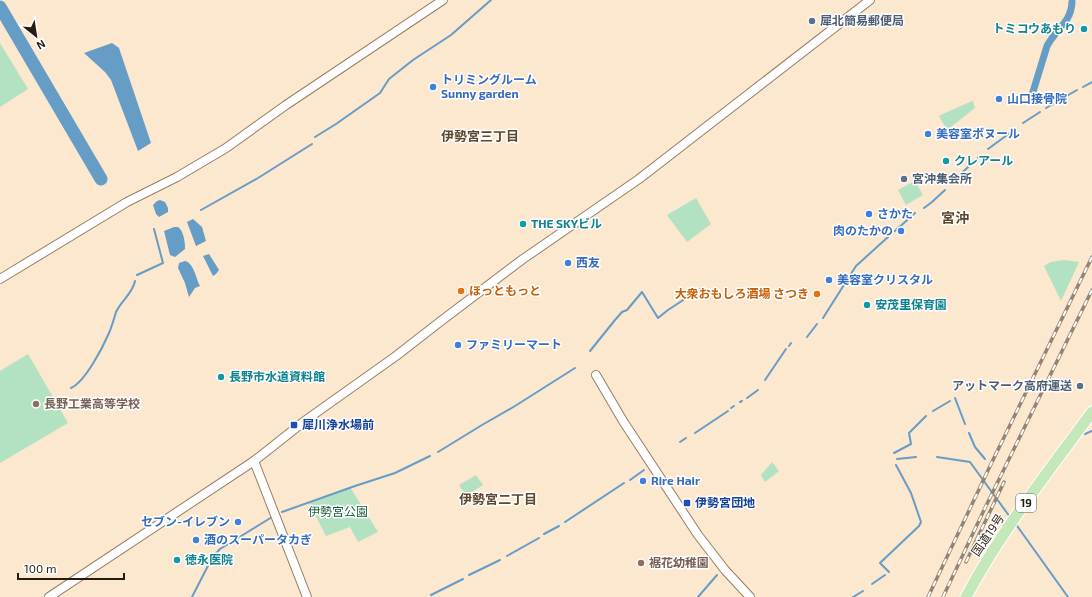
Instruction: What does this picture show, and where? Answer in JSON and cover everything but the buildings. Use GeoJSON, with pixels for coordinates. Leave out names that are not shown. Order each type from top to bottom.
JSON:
{"type":"FeatureCollection","features":[{"type":"Feature","properties":{"kind":"highway","name":"国道19号"},"geometry":{"type":"LineString","coordinates":[[966,597],[980,570],[999,541],[1092,412]]}},
{"type":"Feature","properties":{"kind":"street"},"geometry":{"type":"LineString","coordinates":[[0,279],[127,202],[177,177],[226,148],[286,105],[443,0]]}},
{"type":"Feature","properties":{"kind":"street"},"geometry":{"type":"LineString","coordinates":[[49,597],[254,461],[306,420],[396,356],[441,320],[523,259],[639,179],[870,0]]}},
{"type":"Feature","properties":{"kind":"street"},"geometry":{"type":"LineString","coordinates":[[596,375],[623,421],[698,535],[725,570],[750,597]]}},
{"type":"Feature","properties":{"kind":"street"},"geometry":{"type":"LineString","coordinates":[[254,461],[307,597]]}},
{"type":"Feature","properties":{"kind":"green space"},"geometry":{"type":"Polygon","coordinates":[[[0,43],[28,89],[0,107],[0,43]]]}},
{"type":"Feature","properties":{"kind":"green space"},"geometry":{"type":"Polygon","coordinates":[[[972,101],[975,108],[947,130],[939,116],[972,101]]]}},
{"type":"Feature","properties":{"kind":"green space"},"geometry":{"type":"Polygon","coordinates":[[[915,181],[923,195],[906,205],[898,190],[915,181]]]}},
{"type":"Feature","properties":{"kind":"green space"},"geometry":{"type":"Polygon","coordinates":[[[696,198],[711,224],[687,242],[667,215],[696,198]]]}},
{"type":"Feature","properties":{"kind":"green space"},"geometry":{"type":"Polygon","coordinates":[[[1064,260],[1079,262],[1061,301],[1044,266],[1051,262],[1064,260]]]}},
{"type":"Feature","properties":{"kind":"green space"},"geometry":{"type":"Polygon","coordinates":[[[28,354],[68,423],[0,463],[0,371],[28,354]]]}},
{"type":"Feature","properties":{"kind":"green space"},"geometry":{"type":"Polygon","coordinates":[[[772,462],[779,471],[765,482],[761,475],[772,462]]]}},
{"type":"Feature","properties":{"kind":"green space"},"geometry":{"type":"Polygon","coordinates":[[[476,475],[483,485],[466,496],[459,485],[476,475]]]}},
{"type":"Feature","properties":{"kind":"green space","name":"伊勢宮公園"},"geometry":{"type":"Polygon","coordinates":[[[350,487],[378,532],[358,542],[350,527],[326,536],[309,503],[350,487]]]}},
{"type":"Feature","properties":{"kind":"water"},"geometry":{"type":"Polygon","coordinates":[[[112,43],[119,48],[151,143],[138,151],[111,80],[105,72],[84,53],[112,43]]]}},
{"type":"Feature","properties":{"kind":"water"},"geometry":{"type":"Polygon","coordinates":[[[160,200],[165,202],[168,212],[159,217],[156,214],[153,205],[160,200]]]}},
{"type":"Feature","properties":{"kind":"water"},"geometry":{"type":"Polygon","coordinates":[[[193,219],[202,227],[206,241],[196,246],[187,222],[193,219]]]}},
{"type":"Feature","properties":{"kind":"water"},"geometry":{"type":"Polygon","coordinates":[[[178,227],[182,231],[185,246],[185,249],[175,257],[170,255],[164,231],[178,227]]]}},
{"type":"Feature","properties":{"kind":"water"},"geometry":{"type":"Polygon","coordinates":[[[209,254],[219,270],[213,276],[203,256],[209,254]]]}},
{"type":"Feature","properties":{"kind":"water"},"geometry":{"type":"Polygon","coordinates":[[[185,261],[188,262],[193,268],[200,286],[195,288],[189,297],[185,283],[178,268],[179,263],[185,261]]]}},
{"type":"Feature","properties":{"kind":"waterway"},"geometry":{"type":"LineString","coordinates":[[315,137],[380,93],[389,79],[413,60],[451,35],[491,0]]}},
{"type":"Feature","properties":{"kind":"waterway"},"geometry":{"type":"LineString","coordinates":[[1034,99],[1032,95],[1047,46],[1066,21],[1072,2]]}},
{"type":"Feature","properties":{"kind":"waterway"},"geometry":{"type":"LineString","coordinates":[[0,7],[101,179]]}},
{"type":"Feature","properties":{"kind":"waterway"},"geometry":{"type":"LineString","coordinates":[[1083,87],[1092,82]]}},
{"type":"Feature","properties":{"kind":"waterway"},"geometry":{"type":"LineString","coordinates":[[1058,101],[1077,90]]}},
{"type":"Feature","properties":{"kind":"waterway"},"geometry":{"type":"LineString","coordinates":[[1046,108],[1053,104]]}},
{"type":"Feature","properties":{"kind":"waterway"},"geometry":{"type":"LineString","coordinates":[[1023,123],[1040,112]]}},
{"type":"Feature","properties":{"kind":"waterway"},"geometry":{"type":"LineString","coordinates":[[988,149],[1014,130]]}},
{"type":"Feature","properties":{"kind":"waterway"},"geometry":{"type":"LineString","coordinates":[[201,210],[258,178],[312,144]]}},
{"type":"Feature","properties":{"kind":"waterway"},"geometry":{"type":"LineString","coordinates":[[952,182],[980,156]]}},
{"type":"Feature","properties":{"kind":"waterway"},"geometry":{"type":"LineString","coordinates":[[924,208],[945,190]]}},
{"type":"Feature","properties":{"kind":"waterway"},"geometry":{"type":"LineString","coordinates":[[895,231],[915,213]]}},
{"type":"Feature","properties":{"kind":"waterway"},"geometry":{"type":"LineString","coordinates":[[137,275],[163,263],[154,229]]}},
{"type":"Feature","properties":{"kind":"waterway"},"geometry":{"type":"LineString","coordinates":[[823,318],[856,266],[888,237]]}},
{"type":"Feature","properties":{"kind":"waterway"},"geometry":{"type":"LineString","coordinates":[[71,388],[82,379],[93,364],[109,333],[116,312],[132,289],[135,281]]}},
{"type":"Feature","properties":{"kind":"waterway"},"geometry":{"type":"LineString","coordinates":[[590,351],[622,312],[627,310],[642,292],[658,318],[700,289]]}},
{"type":"Feature","properties":{"kind":"waterway"},"geometry":{"type":"LineString","coordinates":[[807,337],[817,324]]}},
{"type":"Feature","properties":{"kind":"waterway"},"geometry":{"type":"LineString","coordinates":[[765,380],[786,349]]}},
{"type":"Feature","properties":{"kind":"waterway"},"geometry":{"type":"LineString","coordinates":[[438,452],[575,368]]}},
{"type":"Feature","properties":{"kind":"waterway"},"geometry":{"type":"LineString","coordinates":[[747,398],[758,390]]}},
{"type":"Feature","properties":{"kind":"waterway"},"geometry":{"type":"LineString","coordinates":[[955,398],[965,424]]}},
{"type":"Feature","properties":{"kind":"waterway"},"geometry":{"type":"LineString","coordinates":[[933,411],[950,401]]}},
{"type":"Feature","properties":{"kind":"waterway"},"geometry":{"type":"LineString","coordinates":[[695,433],[728,411]]}},
{"type":"Feature","properties":{"kind":"waterway"},"geometry":{"type":"LineString","coordinates":[[894,453],[911,444],[909,433],[926,416]]}},
{"type":"Feature","properties":{"kind":"waterway"},"geometry":{"type":"LineString","coordinates":[[1085,434],[1092,431]]}},
{"type":"Feature","properties":{"kind":"waterway"},"geometry":{"type":"LineString","coordinates":[[969,433],[975,447],[985,459]]}},
{"type":"Feature","properties":{"kind":"waterway"},"geometry":{"type":"LineString","coordinates":[[680,442],[686,438]]}},
{"type":"Feature","properties":{"kind":"waterway"},"geometry":{"type":"LineString","coordinates":[[282,512],[395,473],[430,456]]}},
{"type":"Feature","properties":{"kind":"waterway"},"geometry":{"type":"LineString","coordinates":[[897,459],[916,457]]}},
{"type":"Feature","properties":{"kind":"waterway"},"geometry":{"type":"LineString","coordinates":[[937,457],[970,462],[1010,517]]}},
{"type":"Feature","properties":{"kind":"waterway"},"geometry":{"type":"LineString","coordinates":[[889,572],[880,563],[919,526],[921,522],[911,493],[896,465]]}},
{"type":"Feature","properties":{"kind":"waterway"},"geometry":{"type":"LineString","coordinates":[[630,480],[644,470]]}},
{"type":"Feature","properties":{"kind":"waterway"},"geometry":{"type":"LineString","coordinates":[[565,522],[624,483]]}},
{"type":"Feature","properties":{"kind":"waterway"},"geometry":{"type":"LineString","coordinates":[[192,597],[212,558],[220,549],[272,517]]}},
{"type":"Feature","properties":{"kind":"waterway"},"geometry":{"type":"LineString","coordinates":[[1015,523],[1068,597]]}},
{"type":"Feature","properties":{"kind":"waterway"},"geometry":{"type":"LineString","coordinates":[[544,534],[559,526]]}},
{"type":"Feature","properties":{"kind":"waterway"},"geometry":{"type":"LineString","coordinates":[[507,556],[539,538]]}},
{"type":"Feature","properties":{"kind":"waterway"},"geometry":{"type":"LineString","coordinates":[[469,575],[500,560]]}},
{"type":"Feature","properties":{"kind":"waterway"},"geometry":{"type":"LineString","coordinates":[[698,597],[717,575]]}},
{"type":"Feature","properties":{"kind":"waterway"},"geometry":{"type":"LineString","coordinates":[[872,584],[885,575]]}},
{"type":"Feature","properties":{"kind":"waterway"},"geometry":{"type":"LineString","coordinates":[[431,595],[463,579]]}},
{"type":"Feature","properties":{"kind":"waterway"},"geometry":{"type":"LineString","coordinates":[[853,597],[863,591]]}},
{"type":"Feature","properties":{"kind":"railway"},"geometry":{"type":"LineString","coordinates":[[928,597],[1092,257]]}},
{"type":"Feature","properties":{"kind":"railway"},"geometry":{"type":"LineString","coordinates":[[943,597],[1092,290]]}},
{"type":"Feature","properties":{"kind":"railway"},"geometry":{"type":"LineString","coordinates":[[966,562],[1004,482]]}},
{"type":"Feature","properties":{"kind":"place","name":"犀北簡易郵便局"},"geometry":{"type":"Point","coordinates":[812,21]}},
{"type":"Feature","properties":{"kind":"place","name":"トミコウあもり"},"geometry":{"type":"Point","coordinates":[1084,29]}},
{"type":"Feature","properties":{"kind":"place","name":"トリミングルーム Sunny garden"},"geometry":{"type":"Point","coordinates":[433,87]}},
{"type":"Feature","properties":{"kind":"place","name":"山口接骨院"},"geometry":{"type":"Point","coordinates":[999,99]}},
{"type":"Feature","properties":{"kind":"place","name":"美容室ボヌール"},"geometry":{"type":"Point","coordinates":[928,134]}},
{"type":"Feature","properties":{"kind":"place","name":"クレアール"},"geometry":{"type":"Point","coordinates":[946,161]}},
{"type":"Feature","properties":{"kind":"place","name":"宮沖集会所"},"geometry":{"type":"Point","coordinates":[904,179]}},
{"type":"Feature","properties":{"kind":"place","name":"さかた"},"geometry":{"type":"Point","coordinates":[869,214]}},
{"type":"Feature","properties":{"kind":"place","name":"THE SKYビル"},"geometry":{"type":"Point","coordinates":[523,224]}},
{"type":"Feature","properties":{"kind":"place","name":"肉のたかの"},"geometry":{"type":"Point","coordinates":[901,231]}},
{"type":"Feature","properties":{"kind":"place","name":"西友"},"geometry":{"type":"Point","coordinates":[568,263]}},
{"type":"Feature","properties":{"kind":"place","name":"美容室クリスタル"},"geometry":{"type":"Point","coordinates":[829,280]}},
{"type":"Feature","properties":{"kind":"place","name":"ほっともっと"},"geometry":{"type":"Point","coordinates":[461,291]}},
{"type":"Feature","properties":{"kind":"place","name":"大衆おもしろ酒場 さつき"},"geometry":{"type":"Point","coordinates":[817,294]}},
{"type":"Feature","properties":{"kind":"place","name":"安茂里保育園"},"geometry":{"type":"Point","coordinates":[867,305]}},
{"type":"Feature","properties":{"kind":"place","name":"ファミリーマート"},"geometry":{"type":"Point","coordinates":[458,345]}},
{"type":"Feature","properties":{"kind":"place","name":"長野市水道資料館"},"geometry":{"type":"Point","coordinates":[221,377]}},
{"type":"Feature","properties":{"kind":"place","name":"アットマーク高府運送"},"geometry":{"type":"Point","coordinates":[1080,386]}},
{"type":"Feature","properties":{"kind":"place","name":"長野工業高等学校"},"geometry":{"type":"Point","coordinates":[36,404]}},
{"type":"Feature","properties":{"kind":"place","name":"犀川浄水場前"},"geometry":{"type":"Point","coordinates":[294,425]}},
{"type":"Feature","properties":{"kind":"place","name":"Rire Hair"},"geometry":{"type":"Point","coordinates":[643,481]}},
{"type":"Feature","properties":{"kind":"place","name":"伊勢宮団地"},"geometry":{"type":"Point","coordinates":[687,503]}},
{"type":"Feature","properties":{"kind":"place","name":"セブン-イレブン"},"geometry":{"type":"Point","coordinates":[238,522]}},
{"type":"Feature","properties":{"kind":"place","name":"酒のスーパータカぎ"},"geometry":{"type":"Point","coordinates":[196,540]}},
{"type":"Feature","properties":{"kind":"place","name":"徳永医院"},"geometry":{"type":"Point","coordinates":[177,560]}},
{"type":"Feature","properties":{"kind":"place","name":"裾花幼稚園"},"geometry":{"type":"Point","coordinates":[641,563]}},
{"type":"Feature","properties":{"kind":"district","name":"伊勢宮三丁目"},"geometry":{"type":"Point","coordinates":[480,136]}},
{"type":"Feature","properties":{"kind":"district","name":"宮沖"},"geometry":{"type":"Point","coordinates":[955,218]}},
{"type":"Feature","properties":{"kind":"district","name":"伊勢宮二丁目"},"geometry":{"type":"Point","coordinates":[498,499]}}]}
